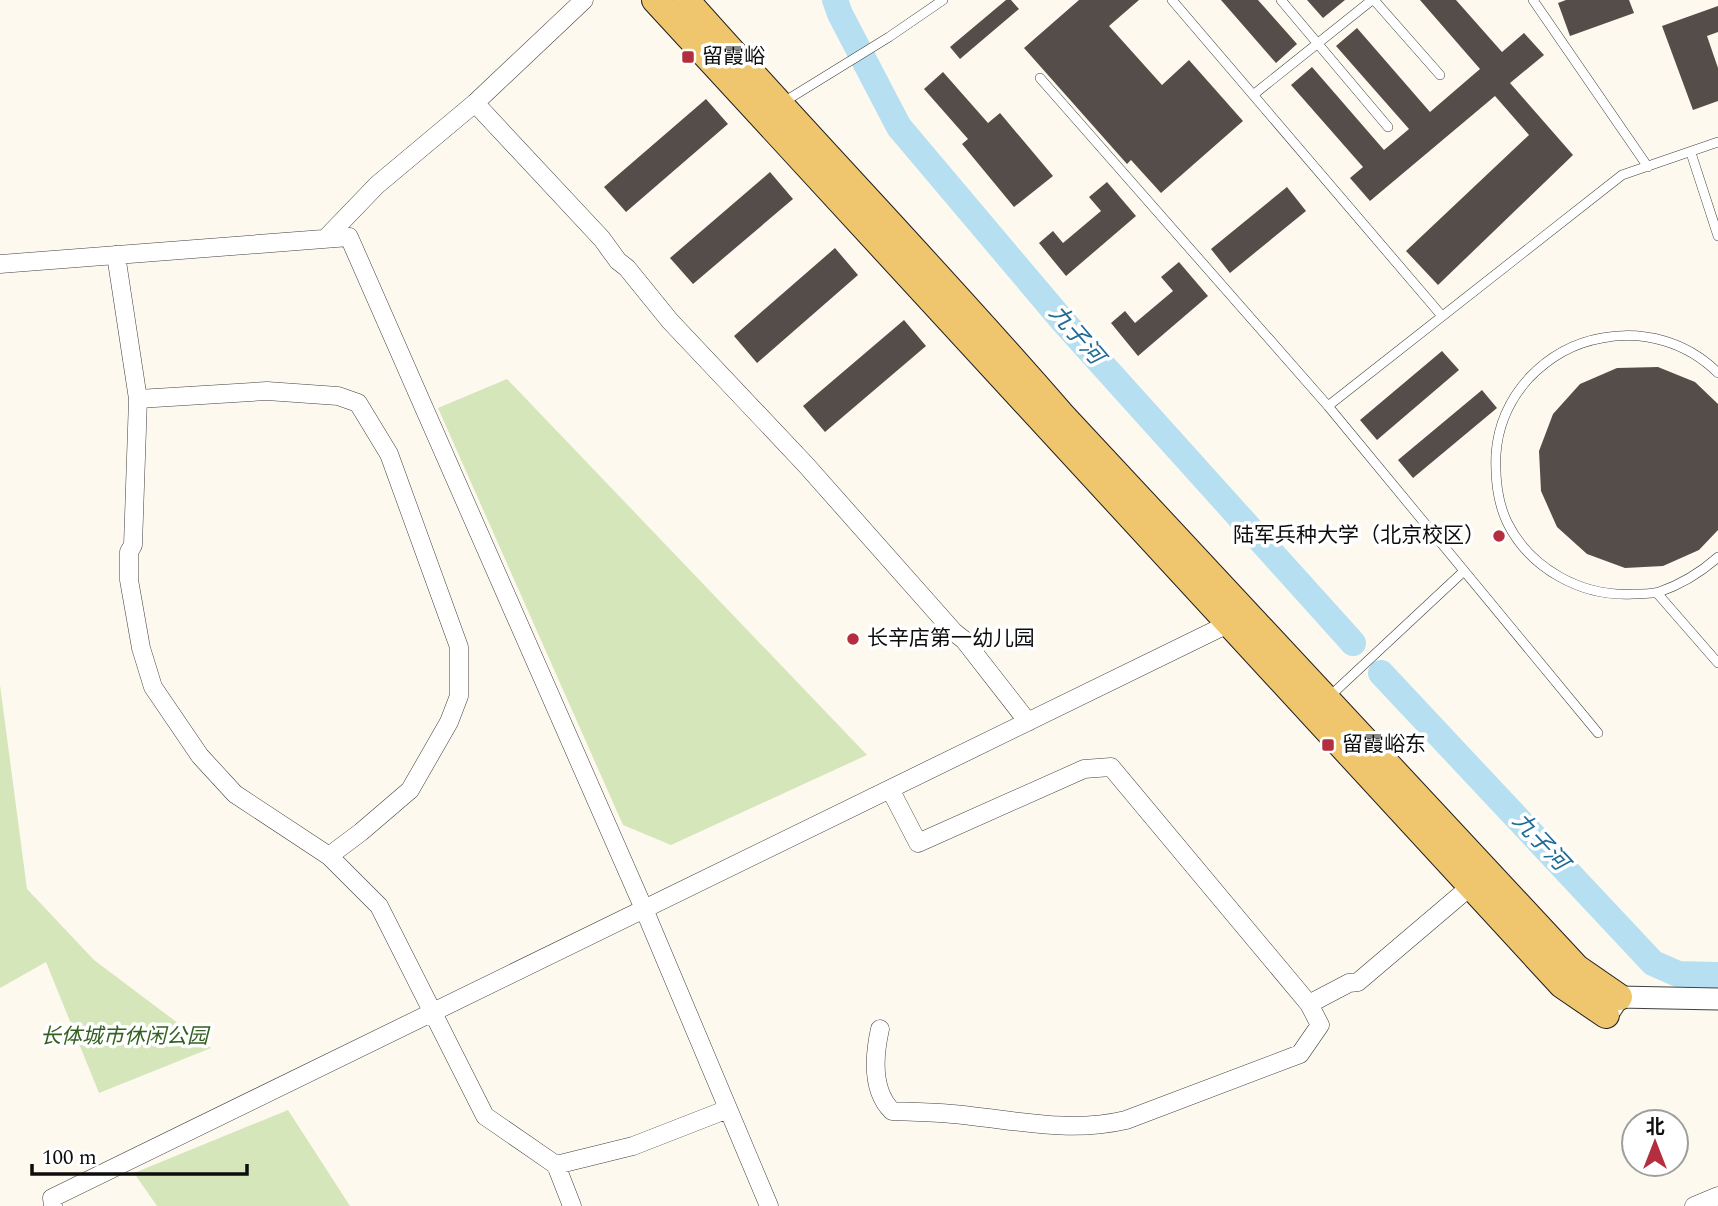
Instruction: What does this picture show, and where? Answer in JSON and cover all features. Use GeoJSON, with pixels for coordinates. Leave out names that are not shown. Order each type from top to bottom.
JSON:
{"type":"FeatureCollection","features":[{"type":"Feature","properties":{"kind":"main road"},"geometry":{"type":"LineString","coordinates":[[655,0],[1562,985],[1612,1006]]}},
{"type":"Feature","properties":{"kind":"main road"},"geometry":{"type":"LineString","coordinates":[[686,0],[1061,414],[1612,1006]]}},
{"type":"Feature","properties":{"kind":"street"},"geometry":{"type":"LineString","coordinates":[[325,239],[377,185],[475,103],[584,0]]}},
{"type":"Feature","properties":{"kind":"street"},"geometry":{"type":"LineString","coordinates":[[475,103],[602,239],[618,261],[689,341],[806,465],[964,640],[1028,722]]}},
{"type":"Feature","properties":{"kind":"street"},"geometry":{"type":"LineString","coordinates":[[0,264],[349,237],[644,909],[769,1206]]}},
{"type":"Feature","properties":{"kind":"street"},"geometry":{"type":"LineString","coordinates":[[117,255],[138,399],[133,545],[129,552],[129,580],[141,648],[153,687],[200,757],[235,794],[328,856],[379,905],[485,1116],[556,1165],[572,1206]]}},
{"type":"Feature","properties":{"kind":"street"},"geometry":{"type":"LineString","coordinates":[[138,399],[267,391],[338,396],[358,403],[389,454],[459,647],[459,696],[449,722],[410,790],[328,856]]}},
{"type":"Feature","properties":{"kind":"street"},"geometry":{"type":"LineString","coordinates":[[52,1206],[52,1198],[1228,624]]}},
{"type":"Feature","properties":{"kind":"street"},"geometry":{"type":"LineString","coordinates":[[880,1029],[874,1055],[881,1100],[892,1111],[954,1114],[1021,1124],[1037,1123],[1074,1128],[1102,1126],[1126,1120],[1300,1054],[1320,1025],[1309,1003],[1111,767],[1084,769],[918,842],[890,789]]}},
{"type":"Feature","properties":{"kind":"street"},"geometry":{"type":"LineString","coordinates":[[1309,1003],[1349,983],[1358,982],[1471,886]]}},
{"type":"Feature","properties":{"kind":"street"},"geometry":{"type":"LineString","coordinates":[[1612,1006],[1718,999]]}},
{"type":"Feature","properties":{"kind":"street"},"geometry":{"type":"LineString","coordinates":[[556,1165],[633,1146],[728,1109]]}},
{"type":"Feature","properties":{"kind":"street"},"geometry":{"type":"LineString","coordinates":[[1694,1206],[1718,1196]]}},
{"type":"Feature","properties":{"kind":"lane"},"geometry":{"type":"LineString","coordinates":[[779,105],[889,37],[929,4],[943,0]]}},
{"type":"Feature","properties":{"kind":"lane"},"geometry":{"type":"LineString","coordinates":[[1172,0],[1442,316]]}},
{"type":"Feature","properties":{"kind":"lane"},"geometry":{"type":"LineString","coordinates":[[1281,0],[1388,127]]}},
{"type":"Feature","properties":{"kind":"lane"},"geometry":{"type":"LineString","coordinates":[[1253,95],[1373,0],[1440,75]]}},
{"type":"Feature","properties":{"kind":"lane"},"geometry":{"type":"LineString","coordinates":[[1532,0],[1648,167]]}},
{"type":"Feature","properties":{"kind":"lane"},"geometry":{"type":"LineString","coordinates":[[1040,78],[1328,406],[1598,733]]}},
{"type":"Feature","properties":{"kind":"lane"},"geometry":{"type":"LineString","coordinates":[[1328,406],[1622,176],[1718,142]]}},
{"type":"Feature","properties":{"kind":"lane"},"geometry":{"type":"LineString","coordinates":[[1691,153],[1718,236]]}},
{"type":"Feature","properties":{"kind":"lane"},"geometry":{"type":"LineString","coordinates":[[1718,373],[1704,359],[1667,340],[1625,334],[1583,341],[1545,361],[1515,394],[1497,435],[1494,479],[1507,522],[1532,558],[1569,583],[1612,596],[1657,593],[1696,576],[1718,557]]}},
{"type":"Feature","properties":{"kind":"lane"},"geometry":{"type":"LineString","coordinates":[[1328,698],[1464,571]]}},
{"type":"Feature","properties":{"kind":"lane"},"geometry":{"type":"LineString","coordinates":[[1657,593],[1718,663]]}},
{"type":"Feature","properties":{"kind":"green space"},"geometry":{"type":"Polygon","coordinates":[[[507,379],[867,755],[671,845],[623,825],[438,408],[507,379]]]}},
{"type":"Feature","properties":{"kind":"green space","name":"长体城市休闲公园"},"geometry":{"type":"Polygon","coordinates":[[[0,685],[27,889],[94,960],[211,1048],[99,1093],[46,962],[0,988],[0,685]]]}},
{"type":"Feature","properties":{"kind":"green space"},"geometry":{"type":"Polygon","coordinates":[[[288,1110],[350,1206],[157,1206],[134,1173],[288,1110]]]}},
{"type":"Feature","properties":{"kind":"building"},"geometry":{"type":"Polygon","coordinates":[[[1006,0],[1011,0],[1019,9],[960,59],[950,47],[1006,0]]]}},
{"type":"Feature","properties":{"kind":"building"},"geometry":{"type":"Polygon","coordinates":[[[1079,0],[1139,0],[1109,26],[1162,85],[1189,60],[1243,121],[1161,193],[1131,160],[1127,164],[1024,48],[1079,0]]]}},
{"type":"Feature","properties":{"kind":"building"},"geometry":{"type":"Polygon","coordinates":[[[1221,0],[1258,0],[1297,44],[1276,63],[1221,0]]]}},
{"type":"Feature","properties":{"kind":"building"},"geometry":{"type":"Polygon","coordinates":[[[1307,0],[1345,0],[1323,18],[1307,0]]]}},
{"type":"Feature","properties":{"kind":"building"},"geometry":{"type":"Polygon","coordinates":[[[1420,0],[1456,0],[1502,52],[1524,33],[1544,55],[1510,83],[1573,155],[1438,285],[1406,251],[1529,135],[1495,96],[1370,201],[1350,178],[1363,167],[1291,85],[1312,67],[1384,150],[1409,129],[1336,46],[1357,28],[1430,112],[1480,69],[1420,0]]]}},
{"type":"Feature","properties":{"kind":"building"},"geometry":{"type":"Polygon","coordinates":[[[1566,0],[1629,0],[1634,13],[1570,36],[1558,3],[1566,0]]]}},
{"type":"Feature","properties":{"kind":"building"},"geometry":{"type":"Polygon","coordinates":[[[1718,6],[1718,32],[1707,36],[1718,68],[1718,101],[1693,110],[1662,26],[1718,6]]]}},
{"type":"Feature","properties":{"kind":"building"},"geometry":{"type":"Polygon","coordinates":[[[943,72],[988,123],[1000,113],[1053,176],[1014,207],[962,144],[968,139],[924,89],[943,72]]]}},
{"type":"Feature","properties":{"kind":"building"},"geometry":{"type":"Polygon","coordinates":[[[706,99],[728,124],[626,212],[604,187],[706,99]]]}},
{"type":"Feature","properties":{"kind":"building"},"geometry":{"type":"Polygon","coordinates":[[[770,172],[793,199],[693,284],[670,258],[770,172]]]}},
{"type":"Feature","properties":{"kind":"building"},"geometry":{"type":"Polygon","coordinates":[[[1107,182],[1136,216],[1066,276],[1039,243],[1053,231],[1063,243],[1101,211],[1089,197],[1107,182]]]}},
{"type":"Feature","properties":{"kind":"building"},"geometry":{"type":"Polygon","coordinates":[[[1287,187],[1306,211],[1230,273],[1211,249],[1287,187]]]}},
{"type":"Feature","properties":{"kind":"building"},"geometry":{"type":"Polygon","coordinates":[[[835,248],[858,275],[757,363],[734,336],[835,248]]]}},
{"type":"Feature","properties":{"kind":"building"},"geometry":{"type":"Polygon","coordinates":[[[1179,262],[1208,296],[1138,356],[1111,323],[1125,311],[1135,323],[1173,291],[1161,277],[1179,262]]]}},
{"type":"Feature","properties":{"kind":"building"},"geometry":{"type":"Polygon","coordinates":[[[904,320],[926,346],[825,432],[803,406],[904,320]]]}},
{"type":"Feature","properties":{"kind":"building"},"geometry":{"type":"Polygon","coordinates":[[[1442,351],[1459,370],[1377,440],[1360,420],[1442,351]]]}},
{"type":"Feature","properties":{"kind":"building"},"geometry":{"type":"Polygon","coordinates":[[[1658,367],[1695,382],[1718,404],[1718,530],[1699,550],[1663,566],[1625,568],[1587,554],[1557,527],[1541,491],[1539,451],[1553,414],[1580,384],[1617,368],[1658,367]]]}},
{"type":"Feature","properties":{"kind":"building"},"geometry":{"type":"Polygon","coordinates":[[[1482,390],[1497,408],[1413,478],[1398,460],[1482,390]]]}},
{"type":"Feature","properties":{"kind":"waterway","name":"九子河"},"geometry":{"type":"LineString","coordinates":[[835,0],[899,127],[1062,320],[1353,643]]}},
{"type":"Feature","properties":{"kind":"waterway","name":"九子河"},"geometry":{"type":"LineString","coordinates":[[1381,673],[1653,963],[1678,974],[1718,975]]}},
{"type":"Feature","properties":{"kind":"place","name":"留霞峪"},"geometry":{"type":"Point","coordinates":[688,57]}},
{"type":"Feature","properties":{"kind":"place","name":"陆军兵种大学（北京校区）"},"geometry":{"type":"Point","coordinates":[1499,536]}},
{"type":"Feature","properties":{"kind":"place","name":"长辛店第一幼儿园"},"geometry":{"type":"Point","coordinates":[853,639]}},
{"type":"Feature","properties":{"kind":"place","name":"留霞峪东"},"geometry":{"type":"Point","coordinates":[1328,745]}}]}
